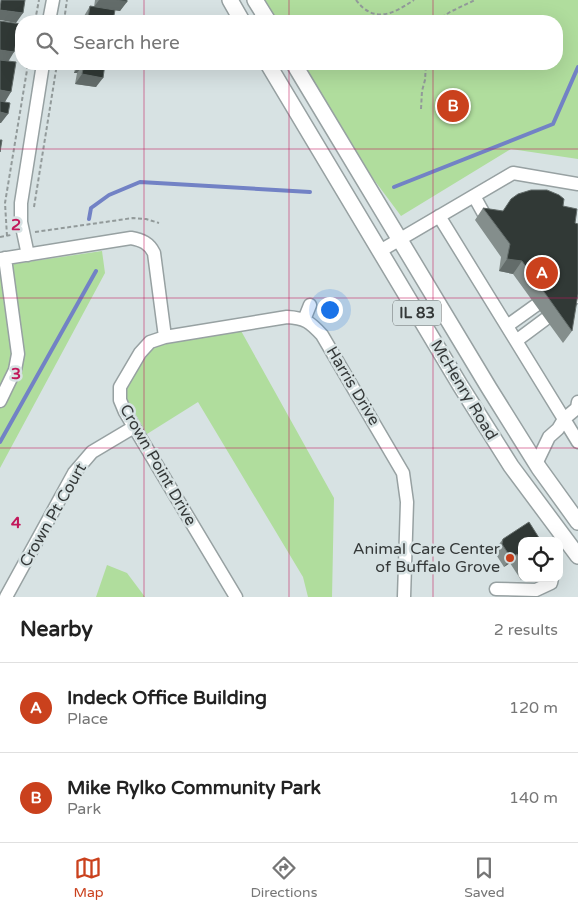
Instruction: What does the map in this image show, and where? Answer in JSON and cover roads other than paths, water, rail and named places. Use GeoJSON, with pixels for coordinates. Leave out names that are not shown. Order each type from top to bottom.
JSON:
{"type":"FeatureCollection","features":[{"type":"Feature","properties":{"kind":"main road"},"geometry":{"type":"LineString","coordinates":[[230,0],[239,15]]}},
{"type":"Feature","properties":{"kind":"main road"},"geometry":{"type":"LineString","coordinates":[[255,0],[264,15]]}},
{"type":"Feature","properties":{"kind":"main road","name":"McHenry Road"},"geometry":{"type":"LineString","coordinates":[[272,70],[511,466],[560,537]]}},
{"type":"Feature","properties":{"kind":"main road","name":"McHenry Road"},"geometry":{"type":"LineString","coordinates":[[298,70],[536,464],[578,522]]}},
{"type":"Feature","properties":{"kind":"main road","name":"McHenry Road"},"geometry":{"type":"LineString","coordinates":[[563,540],[578,556]]}},
{"type":"Feature","properties":{"kind":"street"},"geometry":{"type":"LineString","coordinates":[[51,15],[53,0]]}},
{"type":"Feature","properties":{"kind":"street"},"geometry":{"type":"LineString","coordinates":[[28,255],[21,222],[21,203],[42,70]]}},
{"type":"Feature","properties":{"kind":"street"},"geometry":{"type":"LineString","coordinates":[[380,251],[513,173],[578,184]]}},
{"type":"Feature","properties":{"kind":"street"},"geometry":{"type":"LineString","coordinates":[[474,196],[490,223]]}},
{"type":"Feature","properties":{"kind":"street"},"geometry":{"type":"LineString","coordinates":[[440,216],[578,442]]}},
{"type":"Feature","properties":{"kind":"street"},"geometry":{"type":"LineString","coordinates":[[0,400],[15,370],[18,354],[2,259],[131,238],[140,240],[147,244],[154,253],[164,337],[286,317],[304,320],[310,305]]}},
{"type":"Feature","properties":{"kind":"street"},"geometry":{"type":"LineString","coordinates":[[507,326],[578,275]]}},
{"type":"Feature","properties":{"kind":"street"},"geometry":{"type":"LineString","coordinates":[[516,341],[575,297],[578,297]]}},
{"type":"Feature","properties":{"kind":"street","name":"Harris Drive"},"geometry":{"type":"LineString","coordinates":[[304,320],[311,323],[322,335],[403,472],[407,502],[404,597]]}},
{"type":"Feature","properties":{"kind":"street","name":"Crown Point Drive"},"geometry":{"type":"LineString","coordinates":[[164,337],[150,342],[140,352],[120,387],[120,400],[134,427],[236,597]]}},
{"type":"Feature","properties":{"kind":"street"},"geometry":{"type":"LineString","coordinates":[[536,464],[549,437],[558,429],[564,419],[577,408],[578,402]]}},
{"type":"Feature","properties":{"kind":"street","name":"Crown Pt Court"},"geometry":{"type":"LineString","coordinates":[[1,597],[6,597],[74,473],[92,452],[134,427]]}},
{"type":"Feature","properties":{"kind":"street"},"geometry":{"type":"LineString","coordinates":[[496,589],[536,590],[552,582]]}},
{"type":"Feature","properties":{"kind":"waterway"},"geometry":{"type":"LineString","coordinates":[[394,187],[553,124],[578,67]]}},
{"type":"Feature","properties":{"kind":"waterway"},"geometry":{"type":"LineString","coordinates":[[89,219],[91,208],[109,195],[140,182],[310,192]]}},
{"type":"Feature","properties":{"kind":"waterway"},"geometry":{"type":"LineString","coordinates":[[0,442],[96,271]]}},
{"type":"Feature","properties":{"kind":"place","name":"Mike Rylko Community Park"},"geometry":{"type":"Point","coordinates":[453,106]}},
{"type":"Feature","properties":{"kind":"place","name":"Indeck Office Building"},"geometry":{"type":"Point","coordinates":[542,273]}},
{"type":"Feature","properties":{"kind":"place","name":"Animal Care Center of Buffalo Grove"},"geometry":{"type":"Point","coordinates":[510,558]}}]}
